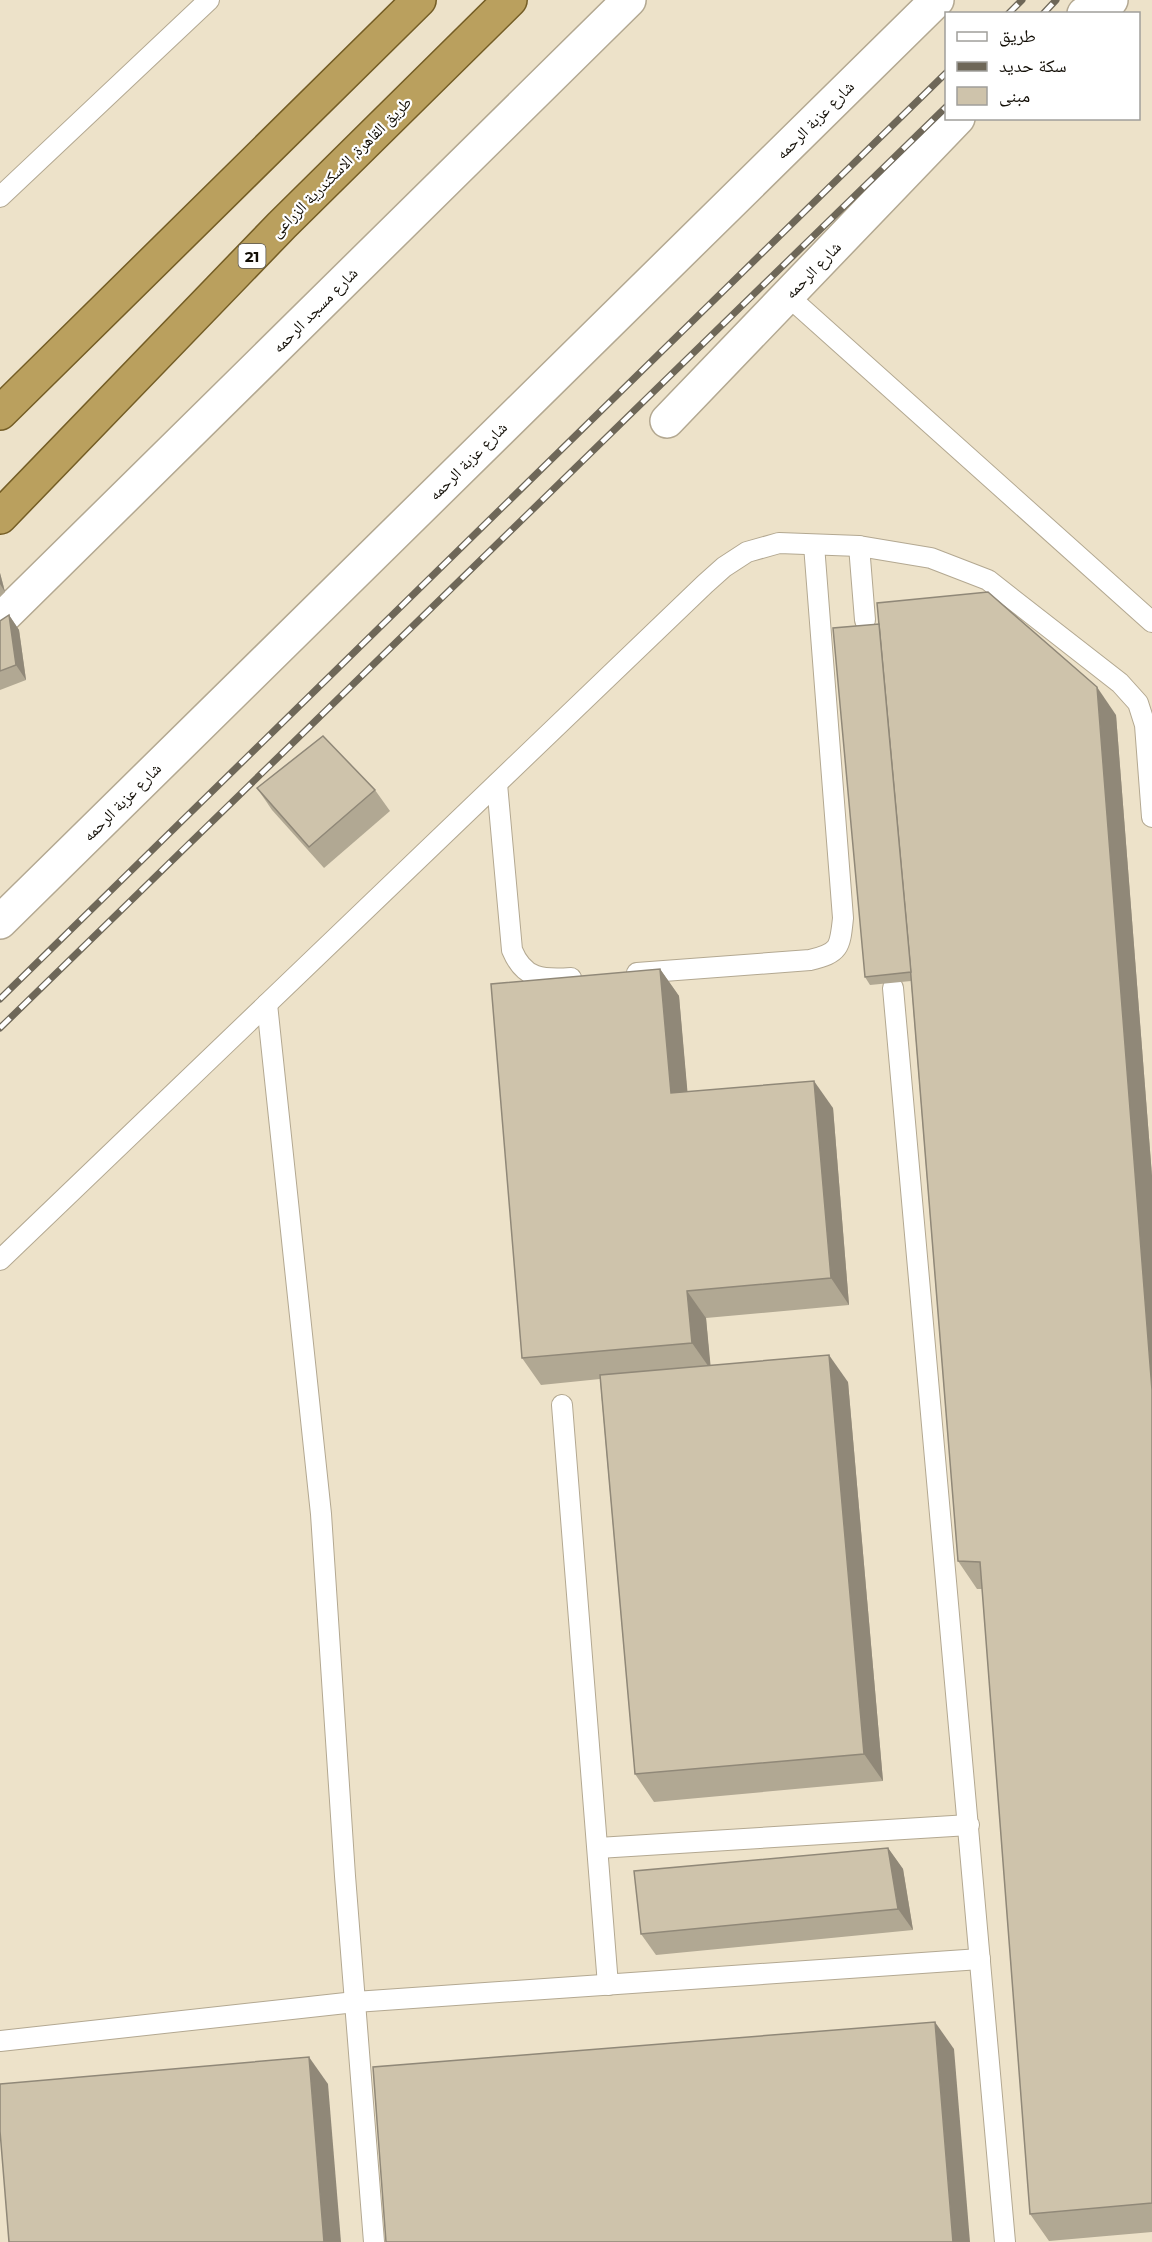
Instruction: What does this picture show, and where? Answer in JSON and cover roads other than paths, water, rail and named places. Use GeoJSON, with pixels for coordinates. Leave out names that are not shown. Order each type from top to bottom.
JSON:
{"type":"FeatureCollection","features":[{"type":"Feature","properties":{"kind":"highway"},"geometry":{"type":"LineString","coordinates":[[0,413],[419,0]]}},
{"type":"Feature","properties":{"kind":"highway","name":"طريق القاهرة, الاسكندرية الزراعى"},"geometry":{"type":"LineString","coordinates":[[0,517],[282,225],[510,0]]}},
{"type":"Feature","properties":{"kind":"street","name":"شارع مسجد الرحمه"},"geometry":{"type":"LineString","coordinates":[[0,620],[629,0]]}},
{"type":"Feature","properties":{"kind":"street","name":"شارع عزبة الرحمه"},"geometry":{"type":"LineString","coordinates":[[0,922],[937,0]]}},
{"type":"Feature","properties":{"kind":"street"},"geometry":{"type":"LineString","coordinates":[[1088,12],[1111,0]]}},
{"type":"Feature","properties":{"kind":"street","name":"شارع الرحمه"},"geometry":{"type":"LineString","coordinates":[[667,421],[956,120]]}},
{"type":"Feature","properties":{"kind":"lane"},"geometry":{"type":"LineString","coordinates":[[0,198],[209,0]]}},
{"type":"Feature","properties":{"kind":"lane"},"geometry":{"type":"LineString","coordinates":[[788,296],[1152,622]]}},
{"type":"Feature","properties":{"kind":"lane"},"geometry":{"type":"LineString","coordinates":[[0,1260],[724,567],[747,552],[779,543],[859,546],[931,558],[988,580],[1120,683],[1138,703],[1145,726],[1152,817]]}},
{"type":"Feature","properties":{"kind":"lane"},"geometry":{"type":"LineString","coordinates":[[619,975],[810,960],[830,956],[840,942],[843,918],[814,544]]}},
{"type":"Feature","properties":{"kind":"lane"},"geometry":{"type":"LineString","coordinates":[[859,546],[865,620]]}},
{"type":"Feature","properties":{"kind":"lane"},"geometry":{"type":"LineString","coordinates":[[497,784],[512,950],[518,965],[527,972],[548,980],[596,976]]}},
{"type":"Feature","properties":{"kind":"lane"},"geometry":{"type":"LineString","coordinates":[[892,988],[1005,2242]]}},
{"type":"Feature","properties":{"kind":"lane"},"geometry":{"type":"LineString","coordinates":[[267,1004],[321,1514],[374,2242]]}},
{"type":"Feature","properties":{"kind":"lane"},"geometry":{"type":"LineString","coordinates":[[562,1405],[608,1985]]}},
{"type":"Feature","properties":{"kind":"lane"},"geometry":{"type":"LineString","coordinates":[[598,1848],[969,1825]]}},
{"type":"Feature","properties":{"kind":"lane"},"geometry":{"type":"LineString","coordinates":[[0,2041],[355,2002],[980,1959]]}},
{"type":"Feature","properties":{"kind":"railway"},"geometry":{"type":"LineString","coordinates":[[1010,12],[1022,0]]}},
{"type":"Feature","properties":{"kind":"railway"},"geometry":{"type":"LineString","coordinates":[[1045,12],[1056,0]]}},
{"type":"Feature","properties":{"kind":"railway"},"geometry":{"type":"LineString","coordinates":[[0,999],[945,74]]}},
{"type":"Feature","properties":{"kind":"railway"},"geometry":{"type":"LineString","coordinates":[[0,1028],[945,108]]}}]}
